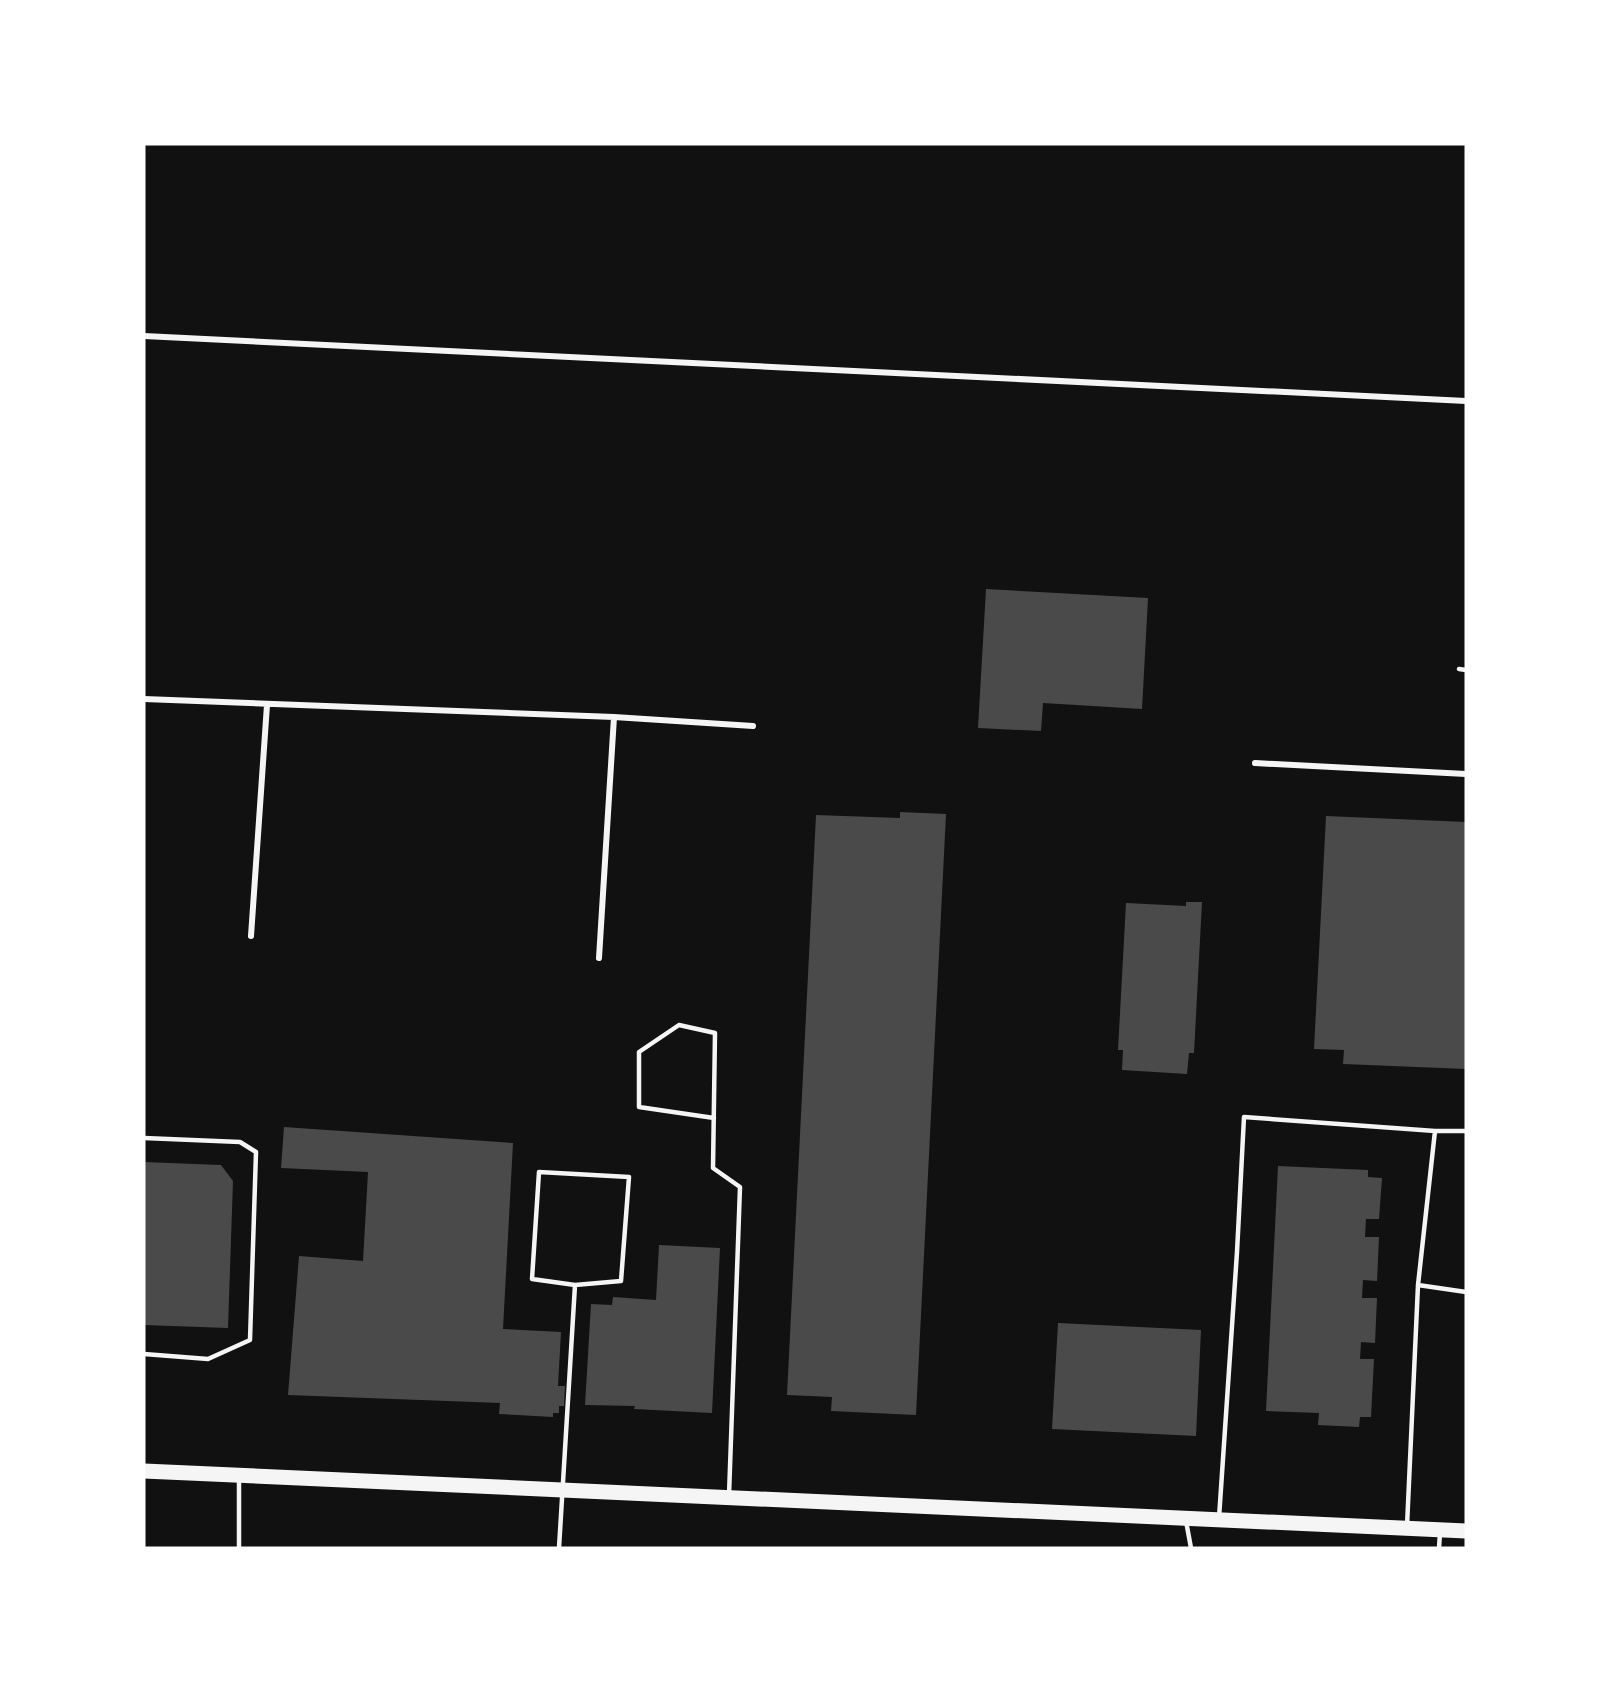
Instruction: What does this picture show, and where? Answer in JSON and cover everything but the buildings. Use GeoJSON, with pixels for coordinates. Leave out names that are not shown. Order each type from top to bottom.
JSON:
{"type":"FeatureCollection","features":[{"type":"Feature","properties":{"kind":"main road"},"geometry":{"type":"LineString","coordinates":[[144,1471],[1466,1531]]}},
{"type":"Feature","properties":{"kind":"street"},"geometry":{"type":"LineString","coordinates":[[144,336],[1466,401]]}},
{"type":"Feature","properties":{"kind":"street"},"geometry":{"type":"LineString","coordinates":[[144,699],[614,717],[753,726]]}},
{"type":"Feature","properties":{"kind":"street"},"geometry":{"type":"LineString","coordinates":[[251,936],[267,705]]}},
{"type":"Feature","properties":{"kind":"street"},"geometry":{"type":"LineString","coordinates":[[599,958],[614,717]]}},
{"type":"Feature","properties":{"kind":"street"},"geometry":{"type":"LineString","coordinates":[[1255,763],[1466,774]]}},
{"type":"Feature","properties":{"kind":"lane"},"geometry":{"type":"LineString","coordinates":[[1459,669],[1466,670]]}},
{"type":"Feature","properties":{"kind":"lane"},"geometry":{"type":"LineString","coordinates":[[714,1118],[639,1107],[639,1052],[679,1025],[715,1033],[714,1118],[713,1168],[740,1187],[729,1498]]}},
{"type":"Feature","properties":{"kind":"lane"},"geometry":{"type":"LineString","coordinates":[[1219,1520],[1244,1117],[1435,1131],[1466,1131]]}},
{"type":"Feature","properties":{"kind":"lane"},"geometry":{"type":"LineString","coordinates":[[1407,1528],[1418,1286],[1435,1131]]}},
{"type":"Feature","properties":{"kind":"lane"},"geometry":{"type":"LineString","coordinates":[[144,1138],[240,1142],[256,1152],[250,1340],[208,1359],[144,1354]]}},
{"type":"Feature","properties":{"kind":"lane"},"geometry":{"type":"LineString","coordinates":[[539,1172],[629,1177],[621,1281],[575,1285],[532,1278],[539,1172]]}},
{"type":"Feature","properties":{"kind":"lane"},"geometry":{"type":"LineString","coordinates":[[559,1548],[575,1285]]}},
{"type":"Feature","properties":{"kind":"lane"},"geometry":{"type":"LineString","coordinates":[[1418,1286],[1466,1292]]}},
{"type":"Feature","properties":{"kind":"lane"},"geometry":{"type":"LineString","coordinates":[[239,1475],[239,1548]]}},
{"type":"Feature","properties":{"kind":"lane"},"geometry":{"type":"LineString","coordinates":[[1186,1518],[1191,1548]]}},
{"type":"Feature","properties":{"kind":"lane"},"geometry":{"type":"LineString","coordinates":[[1439,1548],[1440,1530]]}}]}
